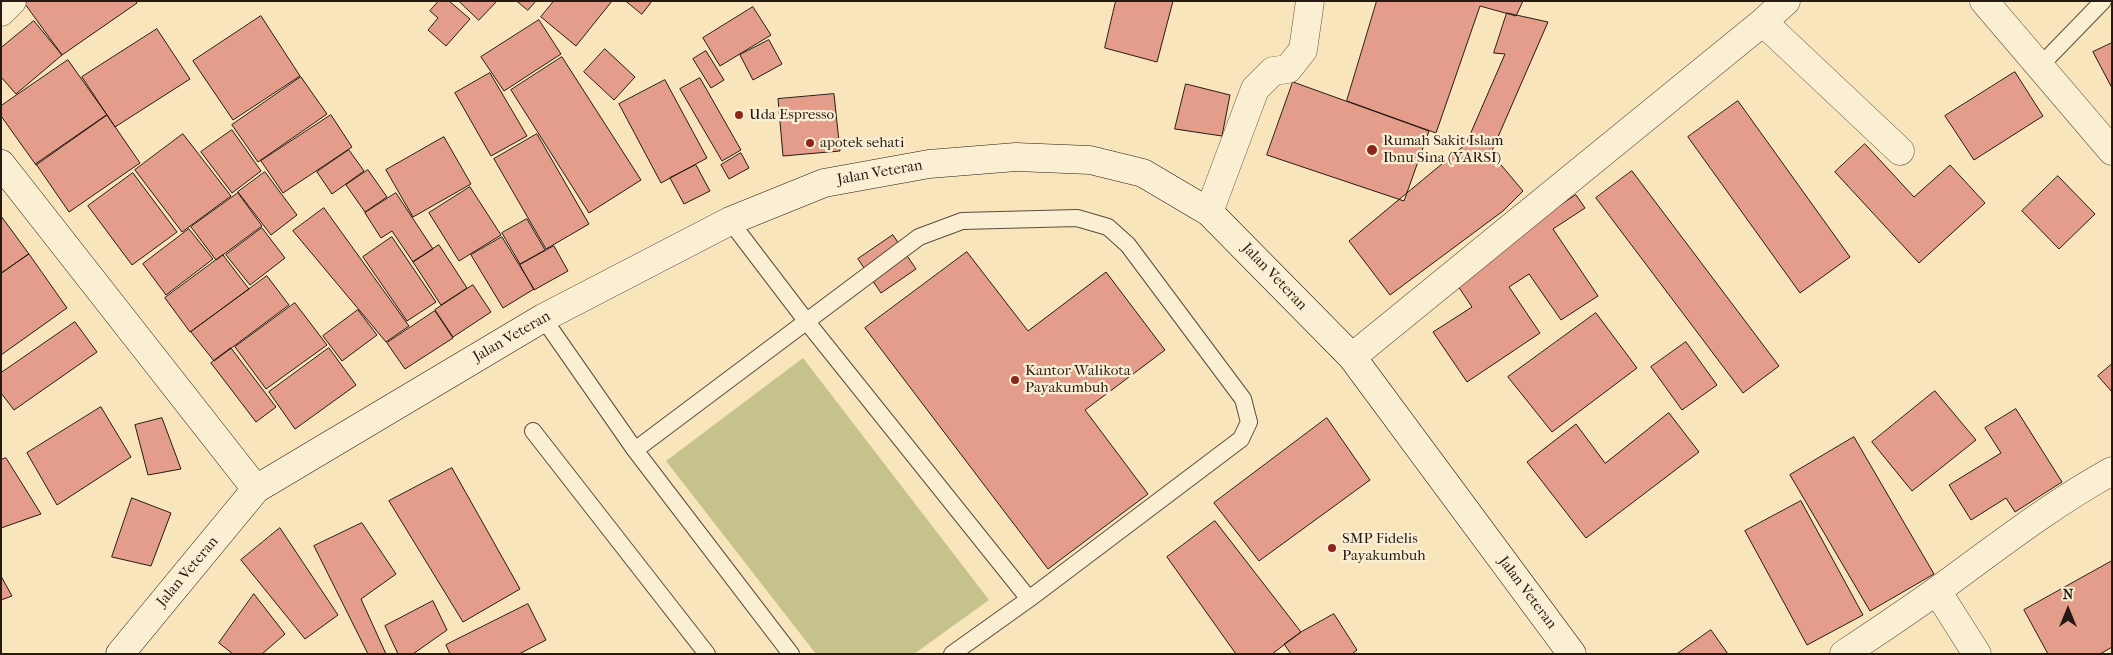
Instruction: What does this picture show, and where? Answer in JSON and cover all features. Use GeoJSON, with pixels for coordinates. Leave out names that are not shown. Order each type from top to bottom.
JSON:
{"type":"FeatureCollection","features":[{"type":"Feature","properties":{"kind":"main road"},"geometry":{"type":"LineString","coordinates":[[1,12],[12,1]]}},
{"type":"Feature","properties":{"kind":"main road"},"geometry":{"type":"LineString","coordinates":[[1209,212],[1255,89],[1273,71],[1288,69],[1303,50],[1310,1]]}},
{"type":"Feature","properties":{"kind":"main road"},"geometry":{"type":"LineString","coordinates":[[1352,357],[1764,22],[1786,1]]}},
{"type":"Feature","properties":{"kind":"main road"},"geometry":{"type":"LineString","coordinates":[[1984,1],[2112,151]]}},
{"type":"Feature","properties":{"kind":"main road"},"geometry":{"type":"LineString","coordinates":[[1764,22],[1900,151]]}},
{"type":"Feature","properties":{"kind":"main road","name":"Jalan Veteran"},"geometry":{"type":"LineString","coordinates":[[120,654],[256,489],[543,318],[730,221],[824,183],[929,164],[1016,157],[1090,160],[1143,173],[1209,212],[1352,357],[1564,651]]}},
{"type":"Feature","properties":{"kind":"main road"},"geometry":{"type":"LineString","coordinates":[[1,164],[256,489]]}},
{"type":"Feature","properties":{"kind":"main road"},"geometry":{"type":"LineString","coordinates":[[1844,654],[1937,591],[2086,485],[2112,471]]}},
{"type":"Feature","properties":{"kind":"main road"},"geometry":{"type":"LineString","coordinates":[[1937,591],[1977,654]]}},
{"type":"Feature","properties":{"kind":"lane"},"geometry":{"type":"LineString","coordinates":[[2039,67],[2103,1]]}},
{"type":"Feature","properties":{"kind":"lane"},"geometry":{"type":"LineString","coordinates":[[635,450],[919,237],[962,221],[1077,218],[1108,227],[1128,245],[1243,399],[1249,422],[1241,439],[952,654]]}},
{"type":"Feature","properties":{"kind":"lane"},"geometry":{"type":"LineString","coordinates":[[730,221],[807,322],[1029,598]]}},
{"type":"Feature","properties":{"kind":"lane"},"geometry":{"type":"LineString","coordinates":[[543,318],[635,450],[791,654]]}},
{"type":"Feature","properties":{"kind":"lane"},"geometry":{"type":"LineString","coordinates":[[533,431],[707,654]]}},
{"type":"Feature","properties":{"kind":"shaded area"},"geometry":{"type":"Polygon","coordinates":[[[803,358],[989,600],[914,654],[816,654],[666,461],[803,358]]]}},
{"type":"Feature","properties":{"kind":"building"},"geometry":{"type":"Polygon","coordinates":[[[28,1],[136,1],[137,3],[62,55],[25,4],[28,1]]]}},
{"type":"Feature","properties":{"kind":"building"},"geometry":{"type":"Polygon","coordinates":[[[439,1],[449,1],[470,19],[446,46],[428,30],[438,18],[430,11],[439,1]]]}},
{"type":"Feature","properties":{"kind":"building"},"geometry":{"type":"Polygon","coordinates":[[[459,1],[497,1],[479,20],[459,1]]]}},
{"type":"Feature","properties":{"kind":"building"},"geometry":{"type":"Polygon","coordinates":[[[517,1],[536,1],[528,10],[517,1]]]}},
{"type":"Feature","properties":{"kind":"building"},"geometry":{"type":"Polygon","coordinates":[[[554,1],[612,1],[576,46],[541,17],[554,1]]]}},
{"type":"Feature","properties":{"kind":"building"},"geometry":{"type":"Polygon","coordinates":[[[626,1],[652,1],[642,14],[626,1]]]}},
{"type":"Feature","properties":{"kind":"building"},"geometry":{"type":"Polygon","coordinates":[[[1116,1],[1173,1],[1157,62],[1105,48],[1116,1]]]}},
{"type":"Feature","properties":{"kind":"building"},"geometry":{"type":"Polygon","coordinates":[[[1377,1],[1523,1],[1516,16],[1480,6],[1436,133],[1347,101],[1377,1]]]}},
{"type":"Feature","properties":{"kind":"building"},"geometry":{"type":"Polygon","coordinates":[[[753,7],[771,35],[720,66],[703,38],[753,7]]]}},
{"type":"Feature","properties":{"kind":"building"},"geometry":{"type":"Polygon","coordinates":[[[1507,13],[1548,22],[1491,153],[1523,191],[1503,211],[1390,295],[1349,241],[1466,144],[1505,54],[1494,53],[1507,13]]]}},
{"type":"Feature","properties":{"kind":"building"},"geometry":{"type":"Polygon","coordinates":[[[261,16],[300,76],[233,120],[193,61],[261,16]]]}},
{"type":"Feature","properties":{"kind":"building"},"geometry":{"type":"Polygon","coordinates":[[[539,20],[561,54],[504,91],[481,57],[539,20]]]}},
{"type":"Feature","properties":{"kind":"building"},"geometry":{"type":"Polygon","coordinates":[[[34,21],[62,55],[16,94],[1,77],[1,48],[34,21]]]}},
{"type":"Feature","properties":{"kind":"building"},"geometry":{"type":"Polygon","coordinates":[[[157,29],[190,79],[115,127],[82,77],[157,29]]]}},
{"type":"Feature","properties":{"kind":"building"},"geometry":{"type":"Polygon","coordinates":[[[769,40],[782,64],[753,80],[740,55],[769,40]]]}},
{"type":"Feature","properties":{"kind":"building"},"geometry":{"type":"Polygon","coordinates":[[[2112,43],[2112,88],[2093,52],[2112,43]]]}},
{"type":"Feature","properties":{"kind":"building"},"geometry":{"type":"Polygon","coordinates":[[[605,49],[635,77],[614,100],[584,72],[605,49]]]}},
{"type":"Feature","properties":{"kind":"building"},"geometry":{"type":"Polygon","coordinates":[[[706,51],[724,80],[711,88],[693,59],[706,51]]]}},
{"type":"Feature","properties":{"kind":"building"},"geometry":{"type":"Polygon","coordinates":[[[562,57],[641,180],[589,213],[511,90],[562,57]]]}},
{"type":"Feature","properties":{"kind":"building"},"geometry":{"type":"Polygon","coordinates":[[[68,60],[107,115],[36,165],[1,116],[1,106],[68,60]]]}},
{"type":"Feature","properties":{"kind":"building"},"geometry":{"type":"Polygon","coordinates":[[[2015,72],[2043,116],[1974,160],[1945,116],[2015,72]]]}},
{"type":"Feature","properties":{"kind":"building"},"geometry":{"type":"Polygon","coordinates":[[[490,73],[527,136],[491,156],[455,93],[490,73]]]}},
{"type":"Feature","properties":{"kind":"building"},"geometry":{"type":"Polygon","coordinates":[[[301,77],[327,114],[258,162],[232,125],[301,77]]]}},
{"type":"Feature","properties":{"kind":"building"},"geometry":{"type":"Polygon","coordinates":[[[700,78],[741,150],[722,161],[680,89],[700,78]]]}},
{"type":"Feature","properties":{"kind":"building"},"geometry":{"type":"Polygon","coordinates":[[[665,80],[707,158],[661,183],[619,104],[665,80]]]}},
{"type":"Feature","properties":{"kind":"building"},"geometry":{"type":"Polygon","coordinates":[[[1293,82],[1429,131],[1404,201],[1267,155],[1293,82]]]}},
{"type":"Feature","properties":{"kind":"building"},"geometry":{"type":"Polygon","coordinates":[[[1186,84],[1230,95],[1222,136],[1175,129],[1186,84]]]}},
{"type":"Feature","properties":{"kind":"building"},"geometry":{"type":"Polygon","coordinates":[[[834,94],[840,151],[783,156],[778,99],[834,94]]]}},
{"type":"Feature","properties":{"kind":"building"},"geometry":{"type":"Polygon","coordinates":[[[1738,101],[1850,257],[1800,293],[1688,137],[1738,101]]]}},
{"type":"Feature","properties":{"kind":"building"},"geometry":{"type":"Polygon","coordinates":[[[107,115],[140,163],[69,212],[36,164],[107,115]]]}},
{"type":"Feature","properties":{"kind":"building"},"geometry":{"type":"Polygon","coordinates":[[[331,115],[352,147],[283,193],[261,161],[331,115]]]}},
{"type":"Feature","properties":{"kind":"building"},"geometry":{"type":"Polygon","coordinates":[[[232,130],[261,171],[232,193],[201,152],[232,130]]]}},
{"type":"Feature","properties":{"kind":"building"},"geometry":{"type":"Polygon","coordinates":[[[183,134],[231,196],[182,232],[135,170],[183,134]]]}},
{"type":"Feature","properties":{"kind":"building"},"geometry":{"type":"Polygon","coordinates":[[[537,134],[589,224],[546,249],[494,159],[537,134]]]}},
{"type":"Feature","properties":{"kind":"building"},"geometry":{"type":"Polygon","coordinates":[[[444,137],[471,184],[413,217],[386,170],[444,137]]]}},
{"type":"Feature","properties":{"kind":"building"},"geometry":{"type":"Polygon","coordinates":[[[1865,144],[1914,197],[1950,165],[1985,203],[1919,263],[1835,172],[1865,144]]]}},
{"type":"Feature","properties":{"kind":"building"},"geometry":{"type":"Polygon","coordinates":[[[349,150],[364,171],[332,194],[317,172],[349,150]]]}},
{"type":"Feature","properties":{"kind":"building"},"geometry":{"type":"Polygon","coordinates":[[[741,153],[749,168],[729,179],[721,165],[741,153]]]}},
{"type":"Feature","properties":{"kind":"building"},"geometry":{"type":"Polygon","coordinates":[[[696,165],[710,191],[684,204],[670,178],[696,165]]]}},
{"type":"Feature","properties":{"kind":"building"},"geometry":{"type":"Polygon","coordinates":[[[368,170],[387,197],[365,212],[346,185],[368,170]]]}},
{"type":"Feature","properties":{"kind":"building"},"geometry":{"type":"Polygon","coordinates":[[[1632,171],[1779,366],[1743,393],[1596,198],[1632,171]]]}},
{"type":"Feature","properties":{"kind":"building"},"geometry":{"type":"Polygon","coordinates":[[[265,172],[297,215],[271,235],[238,192],[265,172]]]}},
{"type":"Feature","properties":{"kind":"building"},"geometry":{"type":"Polygon","coordinates":[[[133,173],[177,232],[132,265],[88,206],[133,173]]]}},
{"type":"Feature","properties":{"kind":"building"},"geometry":{"type":"Polygon","coordinates":[[[2058,176],[2095,214],[2059,249],[2022,211],[2058,176]]]}},
{"type":"Feature","properties":{"kind":"building"},"geometry":{"type":"Polygon","coordinates":[[[470,187],[501,235],[459,261],[429,213],[470,187]]]}},
{"type":"Feature","properties":{"kind":"building"},"geometry":{"type":"Polygon","coordinates":[[[238,193],[262,226],[216,260],[191,227],[238,193]]]}},
{"type":"Feature","properties":{"kind":"building"},"geometry":{"type":"Polygon","coordinates":[[[396,193],[433,249],[413,262],[392,231],[381,238],[365,213],[396,193]]]}},
{"type":"Feature","properties":{"kind":"building"},"geometry":{"type":"Polygon","coordinates":[[[1576,195],[1585,208],[1553,229],[1598,296],[1561,320],[1529,274],[1509,287],[1540,333],[1467,382],[1433,332],[1472,307],[1452,277],[1576,195]]]}},
{"type":"Feature","properties":{"kind":"building"},"geometry":{"type":"Polygon","coordinates":[[[324,208],[409,326],[386,342],[293,231],[324,208]]]}},
{"type":"Feature","properties":{"kind":"building"},"geometry":{"type":"Polygon","coordinates":[[[1,216],[29,254],[1,273],[1,216]]]}},
{"type":"Feature","properties":{"kind":"building"},"geometry":{"type":"Polygon","coordinates":[[[527,219],[545,250],[520,264],[502,233],[527,219]]]}},
{"type":"Feature","properties":{"kind":"building"},"geometry":{"type":"Polygon","coordinates":[[[262,228],[285,258],[250,285],[226,255],[262,228]]]}},
{"type":"Feature","properties":{"kind":"building"},"geometry":{"type":"Polygon","coordinates":[[[189,229],[213,259],[166,295],[143,264],[189,229]]]}},
{"type":"Feature","properties":{"kind":"building"},"geometry":{"type":"Polygon","coordinates":[[[893,235],[916,269],[881,293],[858,259],[893,235]]]}},
{"type":"Feature","properties":{"kind":"building"},"geometry":{"type":"Polygon","coordinates":[[[392,237],[436,302],[407,321],[363,257],[392,237]]]}},
{"type":"Feature","properties":{"kind":"building"},"geometry":{"type":"Polygon","coordinates":[[[502,237],[534,289],[503,308],[471,255],[502,237]]]}},
{"type":"Feature","properties":{"kind":"building"},"geometry":{"type":"Polygon","coordinates":[[[439,245],[467,288],[441,305],[413,262],[439,245]]]}},
{"type":"Feature","properties":{"kind":"building"},"geometry":{"type":"Polygon","coordinates":[[[554,246],[568,271],[534,290],[520,265],[554,246]]]}},
{"type":"Feature","properties":{"kind":"building","name":"Kantor Walikota Payakumbuh"},"geometry":{"type":"Polygon","coordinates":[[[967,252],[1028,331],[1106,272],[1165,350],[1085,410],[1148,494],[1048,569],[865,328],[967,252]]]}},
{"type":"Feature","properties":{"kind":"building"},"geometry":{"type":"Polygon","coordinates":[[[29,254],[67,308],[1,355],[1,274],[29,254]]]}},
{"type":"Feature","properties":{"kind":"building"},"geometry":{"type":"Polygon","coordinates":[[[223,255],[249,289],[190,332],[165,298],[223,255]]]}},
{"type":"Feature","properties":{"kind":"building"},"geometry":{"type":"Polygon","coordinates":[[[267,276],[289,305],[214,361],[191,332],[267,276]]]}},
{"type":"Feature","properties":{"kind":"building"},"geometry":{"type":"Polygon","coordinates":[[[473,285],[491,312],[453,337],[435,310],[473,285]]]}},
{"type":"Feature","properties":{"kind":"building"},"geometry":{"type":"Polygon","coordinates":[[[295,303],[327,345],[266,389],[235,347],[295,303]]]}},
{"type":"Feature","properties":{"kind":"building"},"geometry":{"type":"Polygon","coordinates":[[[358,310],[377,335],[342,361],[323,336],[358,310]]]}},
{"type":"Feature","properties":{"kind":"building"},"geometry":{"type":"Polygon","coordinates":[[[435,311],[453,338],[405,369],[387,343],[435,311]]]}},
{"type":"Feature","properties":{"kind":"building"},"geometry":{"type":"Polygon","coordinates":[[[1596,313],[1637,368],[1552,432],[1508,377],[1596,313]]]}},
{"type":"Feature","properties":{"kind":"building"},"geometry":{"type":"Polygon","coordinates":[[[75,322],[97,352],[14,410],[1,393],[1,373],[75,322]]]}},
{"type":"Feature","properties":{"kind":"building"},"geometry":{"type":"Polygon","coordinates":[[[1686,342],[1717,385],[1682,410],[1651,367],[1686,342]]]}},
{"type":"Feature","properties":{"kind":"building"},"geometry":{"type":"Polygon","coordinates":[[[231,348],[276,407],[256,422],[211,363],[231,348]]]}},
{"type":"Feature","properties":{"kind":"building"},"geometry":{"type":"Polygon","coordinates":[[[329,348],[356,385],[295,429],[269,392],[329,348]]]}},
{"type":"Feature","properties":{"kind":"building"},"geometry":{"type":"Polygon","coordinates":[[[2112,364],[2112,392],[2098,376],[2112,364]]]}},
{"type":"Feature","properties":{"kind":"building"},"geometry":{"type":"Polygon","coordinates":[[[1935,391],[1976,440],[1912,491],[1872,442],[1935,391]]]}},
{"type":"Feature","properties":{"kind":"building"},"geometry":{"type":"Polygon","coordinates":[[[101,407],[131,457],[57,505],[27,453],[101,407]]]}},
{"type":"Feature","properties":{"kind":"building"},"geometry":{"type":"Polygon","coordinates":[[[2016,409],[2062,482],[2015,512],[2006,498],[1971,520],[1949,485],[2001,453],[1985,428],[2016,409]]]}},
{"type":"Feature","properties":{"kind":"building"},"geometry":{"type":"Polygon","coordinates":[[[1669,413],[1699,452],[1586,538],[1527,462],[1576,424],[1605,463],[1669,413]]]}},
{"type":"Feature","properties":{"kind":"building"},"geometry":{"type":"Polygon","coordinates":[[[162,418],[181,469],[148,475],[135,425],[162,418]]]}},
{"type":"Feature","properties":{"kind":"building"},"geometry":{"type":"Polygon","coordinates":[[[1327,418],[1370,480],[1259,561],[1214,503],[1327,418]]]}},
{"type":"Feature","properties":{"kind":"building"},"geometry":{"type":"Polygon","coordinates":[[[1854,437],[1934,574],[1870,611],[1790,475],[1854,437]]]}},
{"type":"Feature","properties":{"kind":"building"},"geometry":{"type":"Polygon","coordinates":[[[6,458],[41,514],[1,528],[1,460],[6,458]]]}},
{"type":"Feature","properties":{"kind":"building"},"geometry":{"type":"Polygon","coordinates":[[[452,468],[520,589],[463,622],[389,501],[452,468]]]}},
{"type":"Feature","properties":{"kind":"building"},"geometry":{"type":"Polygon","coordinates":[[[132,498],[171,513],[151,566],[112,557],[132,498]]]}},
{"type":"Feature","properties":{"kind":"building"},"geometry":{"type":"Polygon","coordinates":[[[1801,501],[1863,615],[1807,645],[1745,531],[1801,501]]]}},
{"type":"Feature","properties":{"kind":"building"},"geometry":{"type":"Polygon","coordinates":[[[1215,521],[1301,632],[1272,654],[1236,654],[1167,557],[1215,521]]]}},
{"type":"Feature","properties":{"kind":"building"},"geometry":{"type":"Polygon","coordinates":[[[362,523],[396,574],[361,599],[386,654],[368,654],[314,546],[362,523]]]}},
{"type":"Feature","properties":{"kind":"building"},"geometry":{"type":"Polygon","coordinates":[[[280,528],[338,615],[305,639],[241,560],[280,528]]]}},
{"type":"Feature","properties":{"kind":"building"},"geometry":{"type":"Polygon","coordinates":[[[2112,561],[2112,647],[2100,654],[2048,654],[2024,610],[2112,561]]]}},
{"type":"Feature","properties":{"kind":"building"},"geometry":{"type":"Polygon","coordinates":[[[1,576],[12,596],[1,600],[1,576]]]}},
{"type":"Feature","properties":{"kind":"building"},"geometry":{"type":"Polygon","coordinates":[[[254,594],[285,634],[262,654],[233,654],[219,643],[254,594]]]}},
{"type":"Feature","properties":{"kind":"building"},"geometry":{"type":"Polygon","coordinates":[[[433,601],[447,630],[413,654],[398,654],[385,626],[433,601]]]}},
{"type":"Feature","properties":{"kind":"building"},"geometry":{"type":"Polygon","coordinates":[[[528,604],[546,640],[519,654],[450,654],[446,645],[528,604]]]}},
{"type":"Feature","properties":{"kind":"building"},"geometry":{"type":"Polygon","coordinates":[[[1334,614],[1357,650],[1352,654],[1291,654],[1284,644],[1301,632],[1334,614]]]}},
{"type":"Feature","properties":{"kind":"building"},"geometry":{"type":"Polygon","coordinates":[[[1711,630],[1728,654],[1677,654],[1711,630]]]}},
{"type":"Feature","properties":{"kind":"place","name":"Uda Espresso"},"geometry":{"type":"Point","coordinates":[739,115]}},
{"type":"Feature","properties":{"kind":"place","name":"apotek sehati"},"geometry":{"type":"Point","coordinates":[810,143]}},
{"type":"Feature","properties":{"kind":"place","name":"Rumah Sakit Islam Ibnu Sina (YARSI)"},"geometry":{"type":"Point","coordinates":[1372,150]}},
{"type":"Feature","properties":{"kind":"place","name":"Kantor Walikota Payakumbuh"},"geometry":{"type":"Point","coordinates":[1015,380]}},
{"type":"Feature","properties":{"kind":"place","name":"SMP Fidelis Payakumbuh"},"geometry":{"type":"Point","coordinates":[1332,548]}}]}
